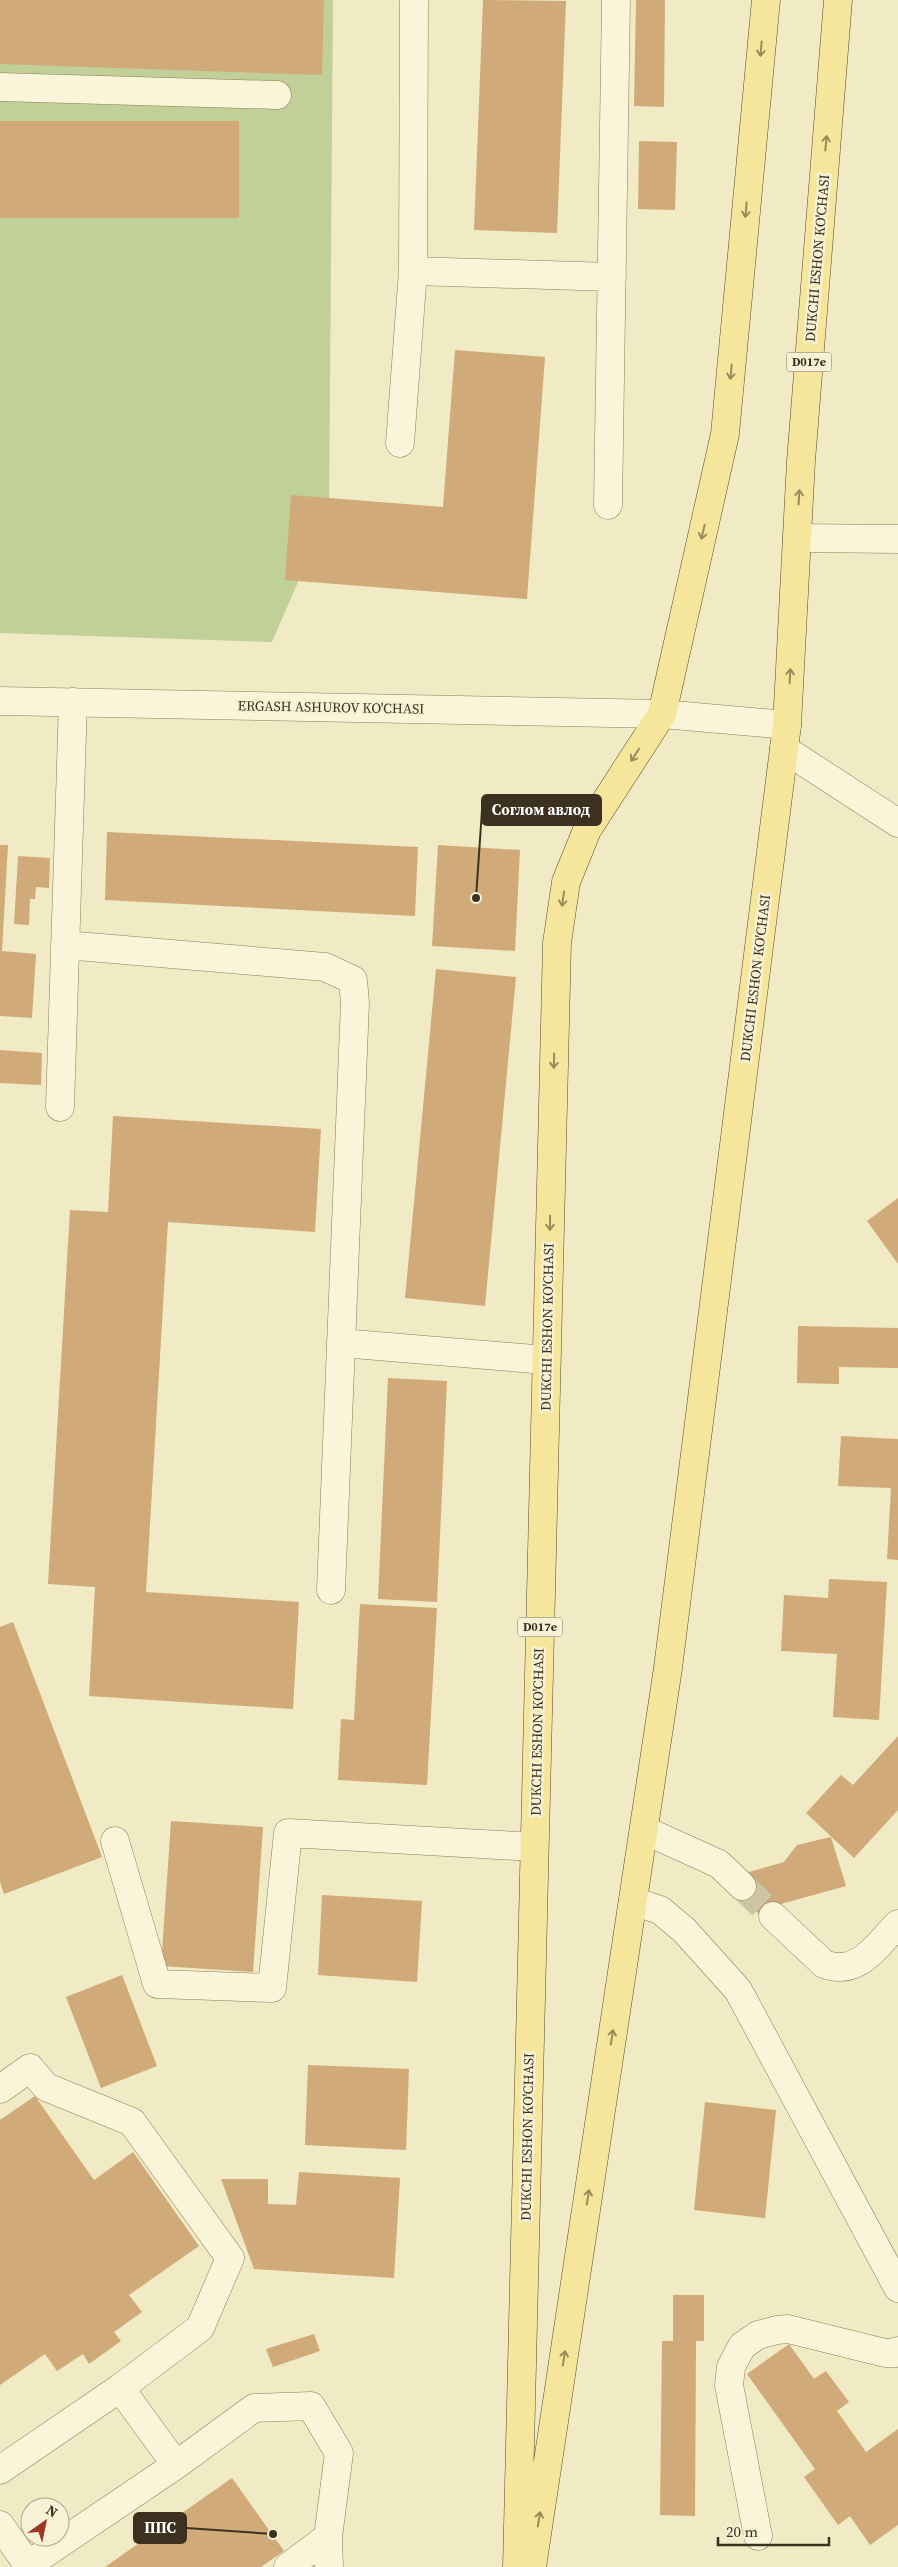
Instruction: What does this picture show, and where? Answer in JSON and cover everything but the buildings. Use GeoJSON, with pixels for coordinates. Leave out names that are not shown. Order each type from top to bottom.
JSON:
{"type":"FeatureCollection","features":[{"type":"Feature","properties":{"kind":"main road","name":"DUKCHI ESHON KO'CHASI"},"geometry":{"type":"LineString","coordinates":[[517,2567],[557,943],[566,882],[587,830],[662,714],[725,434],[766,0]]}},
{"type":"Feature","properties":{"kind":"main road","name":"DUKCHI ESHON KO'CHASI"},"geometry":{"type":"LineString","coordinates":[[532,2567],[668,1668],[785,737],[797,538],[838,0]]}},
{"type":"Feature","properties":{"kind":"street"},"geometry":{"type":"LineString","coordinates":[[400,443],[413,271],[414,0]]}},
{"type":"Feature","properties":{"kind":"street"},"geometry":{"type":"LineString","coordinates":[[608,505],[616,0]]}},
{"type":"Feature","properties":{"kind":"street"},"geometry":{"type":"LineString","coordinates":[[0,87],[278,95]]}},
{"type":"Feature","properties":{"kind":"street"},"geometry":{"type":"LineString","coordinates":[[413,271],[612,278]]}},
{"type":"Feature","properties":{"kind":"street"},"geometry":{"type":"LineString","coordinates":[[797,538],[898,539]]}},
{"type":"Feature","properties":{"kind":"street","name":"ERGASH ASHUROV KO'CHASI"},"geometry":{"type":"LineString","coordinates":[[0,700],[662,714]]}},
{"type":"Feature","properties":{"kind":"street"},"geometry":{"type":"LineString","coordinates":[[60,1107],[73,702]]}},
{"type":"Feature","properties":{"kind":"street"},"geometry":{"type":"LineString","coordinates":[[662,714],[785,737],[898,823]]}},
{"type":"Feature","properties":{"kind":"street"},"geometry":{"type":"LineString","coordinates":[[64,945],[325,967],[353,980],[355,1004],[330,1590]]}},
{"type":"Feature","properties":{"kind":"street"},"geometry":{"type":"LineString","coordinates":[[341,1343],[546,1360]]}},
{"type":"Feature","properties":{"kind":"street"},"geometry":{"type":"LineString","coordinates":[[644,1830],[719,1864],[742,1886]]}},
{"type":"Feature","properties":{"kind":"street"},"geometry":{"type":"LineString","coordinates":[[115,1841],[157,1984],[272,1988],[288,1834],[534,1847]]}},
{"type":"Feature","properties":{"kind":"street"},"geometry":{"type":"LineString","coordinates":[[633,1900],[660,1910],[684,1930],[738,1990],[898,2288]]}},
{"type":"Feature","properties":{"kind":"street"},"geometry":{"type":"LineString","coordinates":[[773,1916],[824,1964],[835,1968],[856,1965],[898,1924]]}},
{"type":"Feature","properties":{"kind":"street"},"geometry":{"type":"LineString","coordinates":[[0,2088],[30,2068],[46,2087],[132,2122],[230,2258],[200,2328],[120,2388],[0,2470]]}},
{"type":"Feature","properties":{"kind":"street"},"geometry":{"type":"LineString","coordinates":[[758,2536],[729,2385],[731,2366],[742,2346],[758,2336],[788,2329],[885,2353],[896,2354],[898,2351]]}},
{"type":"Feature","properties":{"kind":"street"},"geometry":{"type":"LineString","coordinates":[[120,2388],[176,2466]]}},
{"type":"Feature","properties":{"kind":"street"},"geometry":{"type":"LineString","coordinates":[[0,2525],[28,2565],[176,2466],[254,2408],[312,2406],[339,2453],[328,2538],[329,2567]]}},
{"type":"Feature","properties":{"kind":"street"},"geometry":{"type":"LineString","coordinates":[[288,2567],[328,2538]]}},
{"type":"Feature","properties":{"kind":"green space"},"geometry":{"type":"Polygon","coordinates":[[[0,0],[333,0],[329,510],[272,642],[0,633],[0,0]]]}},
{"type":"Feature","properties":{"kind":"tunnel"},"geometry":{"type":"LineString","coordinates":[[742,1886],[773,1916]]}},
{"type":"Feature","properties":{"kind":"place","name":"Соглом авлод"},"geometry":{"type":"Point","coordinates":[476,898]}},
{"type":"Feature","properties":{"kind":"place","name":"ППС"},"geometry":{"type":"Point","coordinates":[273,2534]}}]}
